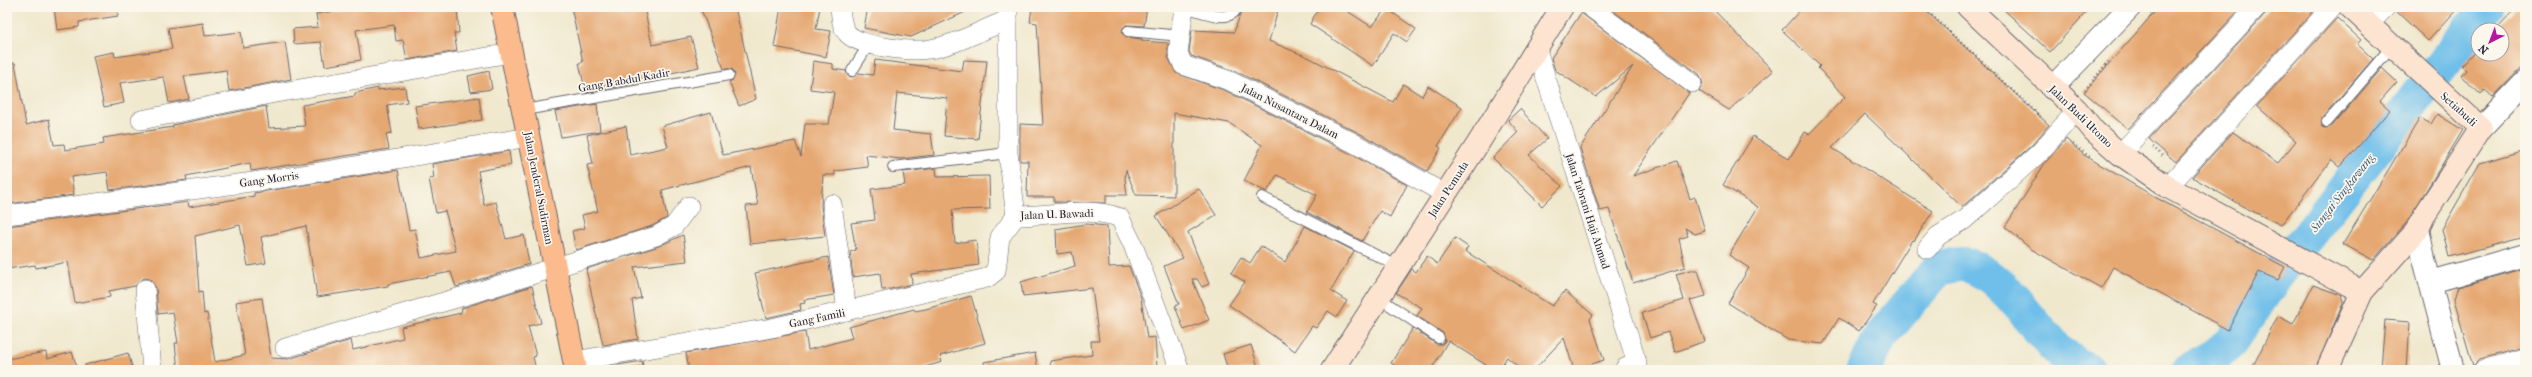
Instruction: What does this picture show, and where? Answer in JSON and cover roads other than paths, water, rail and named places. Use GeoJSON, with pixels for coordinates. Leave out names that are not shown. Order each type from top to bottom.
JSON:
{"type":"FeatureCollection","features":[{"type":"Feature","properties":{"kind":"main road","name":"Jalan Jenderal Sudirman"},"geometry":{"type":"LineString","coordinates":[[502,7],[575,366]]}},
{"type":"Feature","properties":{"kind":"main road","name":"Jalan Pemuda"},"geometry":{"type":"LineString","coordinates":[[1332,370],[1445,194],[1562,7]]}},
{"type":"Feature","properties":{"kind":"main road","name":"Jalan Budi Utomo"},"geometry":{"type":"LineString","coordinates":[[1968,7],[2077,110],[2094,132],[2120,154],[2168,187],[2362,292]]}},
{"type":"Feature","properties":{"kind":"main road","name":"Setiabudi"},"geometry":{"type":"LineString","coordinates":[[2327,370],[2362,292],[2418,229],[2424,216],[2482,128],[2454,104],[2350,7]]}},
{"type":"Feature","properties":{"kind":"street"},"geometry":{"type":"LineString","coordinates":[[840,7],[841,21],[846,32],[860,43],[929,49],[1008,13]]}},
{"type":"Feature","properties":{"kind":"street","name":"Jalan Nusantara Dalam"},"geometry":{"type":"LineString","coordinates":[[1184,7],[1178,53],[1183,65],[1230,81],[1352,142],[1445,194]]}},
{"type":"Feature","properties":{"kind":"street"},"geometry":{"type":"LineString","coordinates":[[1590,7],[1692,83]]}},
{"type":"Feature","properties":{"kind":"street"},"geometry":{"type":"LineString","coordinates":[[2120,154],[2257,7]]}},
{"type":"Feature","properties":{"kind":"street"},"geometry":{"type":"LineString","coordinates":[[2168,187],[2332,7]]}},
{"type":"Feature","properties":{"kind":"street"},"geometry":{"type":"LineString","coordinates":[[2369,24],[2386,7]]}},
{"type":"Feature","properties":{"kind":"street"},"geometry":{"type":"LineString","coordinates":[[2052,88],[2121,10]]}},
{"type":"Feature","properties":{"kind":"street","name":"Jalan U. Bawadi"},"geometry":{"type":"LineString","coordinates":[[1008,13],[1008,153],[1016,216],[1091,212],[1110,214],[1120,218],[1133,245],[1180,370]]}},
{"type":"Feature","properties":{"kind":"street","name":"Jalan Tabrani Haji Ahmad"},"geometry":{"type":"LineString","coordinates":[[1536,47],[1637,363],[1626,369]]}},
{"type":"Feature","properties":{"kind":"street"},"geometry":{"type":"LineString","coordinates":[[140,120],[270,94],[511,53]]}},
{"type":"Feature","properties":{"kind":"street"},"geometry":{"type":"LineString","coordinates":[[2482,128],[2525,82]]}},
{"type":"Feature","properties":{"kind":"street"},"geometry":{"type":"LineString","coordinates":[[1927,249],[1938,236],[1964,220],[2040,152],[2077,110]]}},
{"type":"Feature","properties":{"kind":"street","name":"Gang Morris"},"geometry":{"type":"LineString","coordinates":[[7,215],[289,177],[529,136]]}},
{"type":"Feature","properties":{"kind":"street"},"geometry":{"type":"LineString","coordinates":[[832,204],[847,311]]}},
{"type":"Feature","properties":{"kind":"street"},"geometry":{"type":"LineString","coordinates":[[285,348],[555,268],[656,236],[674,226],[689,206]]}},
{"type":"Feature","properties":{"kind":"street","name":"Gang Famili"},"geometry":{"type":"LineString","coordinates":[[575,366],[847,311],[946,289],[992,275],[996,271],[1000,237],[1016,216]]}},
{"type":"Feature","properties":{"kind":"street"},"geometry":{"type":"LineString","coordinates":[[2418,229],[2453,370]]}},
{"type":"Feature","properties":{"kind":"street"},"geometry":{"type":"LineString","coordinates":[[2431,282],[2525,255]]}},
{"type":"Feature","properties":{"kind":"street"},"geometry":{"type":"LineString","coordinates":[[145,289],[152,370]]}},
{"type":"Feature","properties":{"kind":"street"},"geometry":{"type":"LineString","coordinates":[[2483,370],[2525,358]]}},
{"type":"Feature","properties":{"kind":"lane"},"geometry":{"type":"LineString","coordinates":[[1184,7],[1226,17],[1233,14],[1237,7]]}},
{"type":"Feature","properties":{"kind":"lane"},"geometry":{"type":"LineString","coordinates":[[1128,31],[1180,36]]}},
{"type":"Feature","properties":{"kind":"lane"},"geometry":{"type":"LineString","coordinates":[[852,71],[869,44]]}},
{"type":"Feature","properties":{"kind":"lane"},"geometry":{"type":"LineString","coordinates":[[2327,122],[2397,51]]}},
{"type":"Feature","properties":{"kind":"lane","name":"Gang B abdul Kadir"},"geometry":{"type":"LineString","coordinates":[[524,110],[729,74]]}},
{"type":"Feature","properties":{"kind":"lane"},"geometry":{"type":"LineString","coordinates":[[893,167],[1008,153]]}},
{"type":"Feature","properties":{"kind":"lane"},"geometry":{"type":"LineString","coordinates":[[1262,197],[1398,267]]}},
{"type":"Feature","properties":{"kind":"lane"},"geometry":{"type":"LineString","coordinates":[[1379,298],[1439,338]]}},
{"type":"Feature","properties":{"kind":"waterway","name":"Sungai Singkawang"},"geometry":{"type":"LineString","coordinates":[[2190,370],[2216,355],[2231,342],[2273,280],[2487,7]]}},
{"type":"Feature","properties":{"kind":"waterway","name":"Sungai Singkawang"},"geometry":{"type":"LineString","coordinates":[[1864,370],[1881,336],[1939,268],[1960,264],[1967,265],[1984,273],[2000,285],[2057,348],[2072,361],[2089,370]]}}]}
